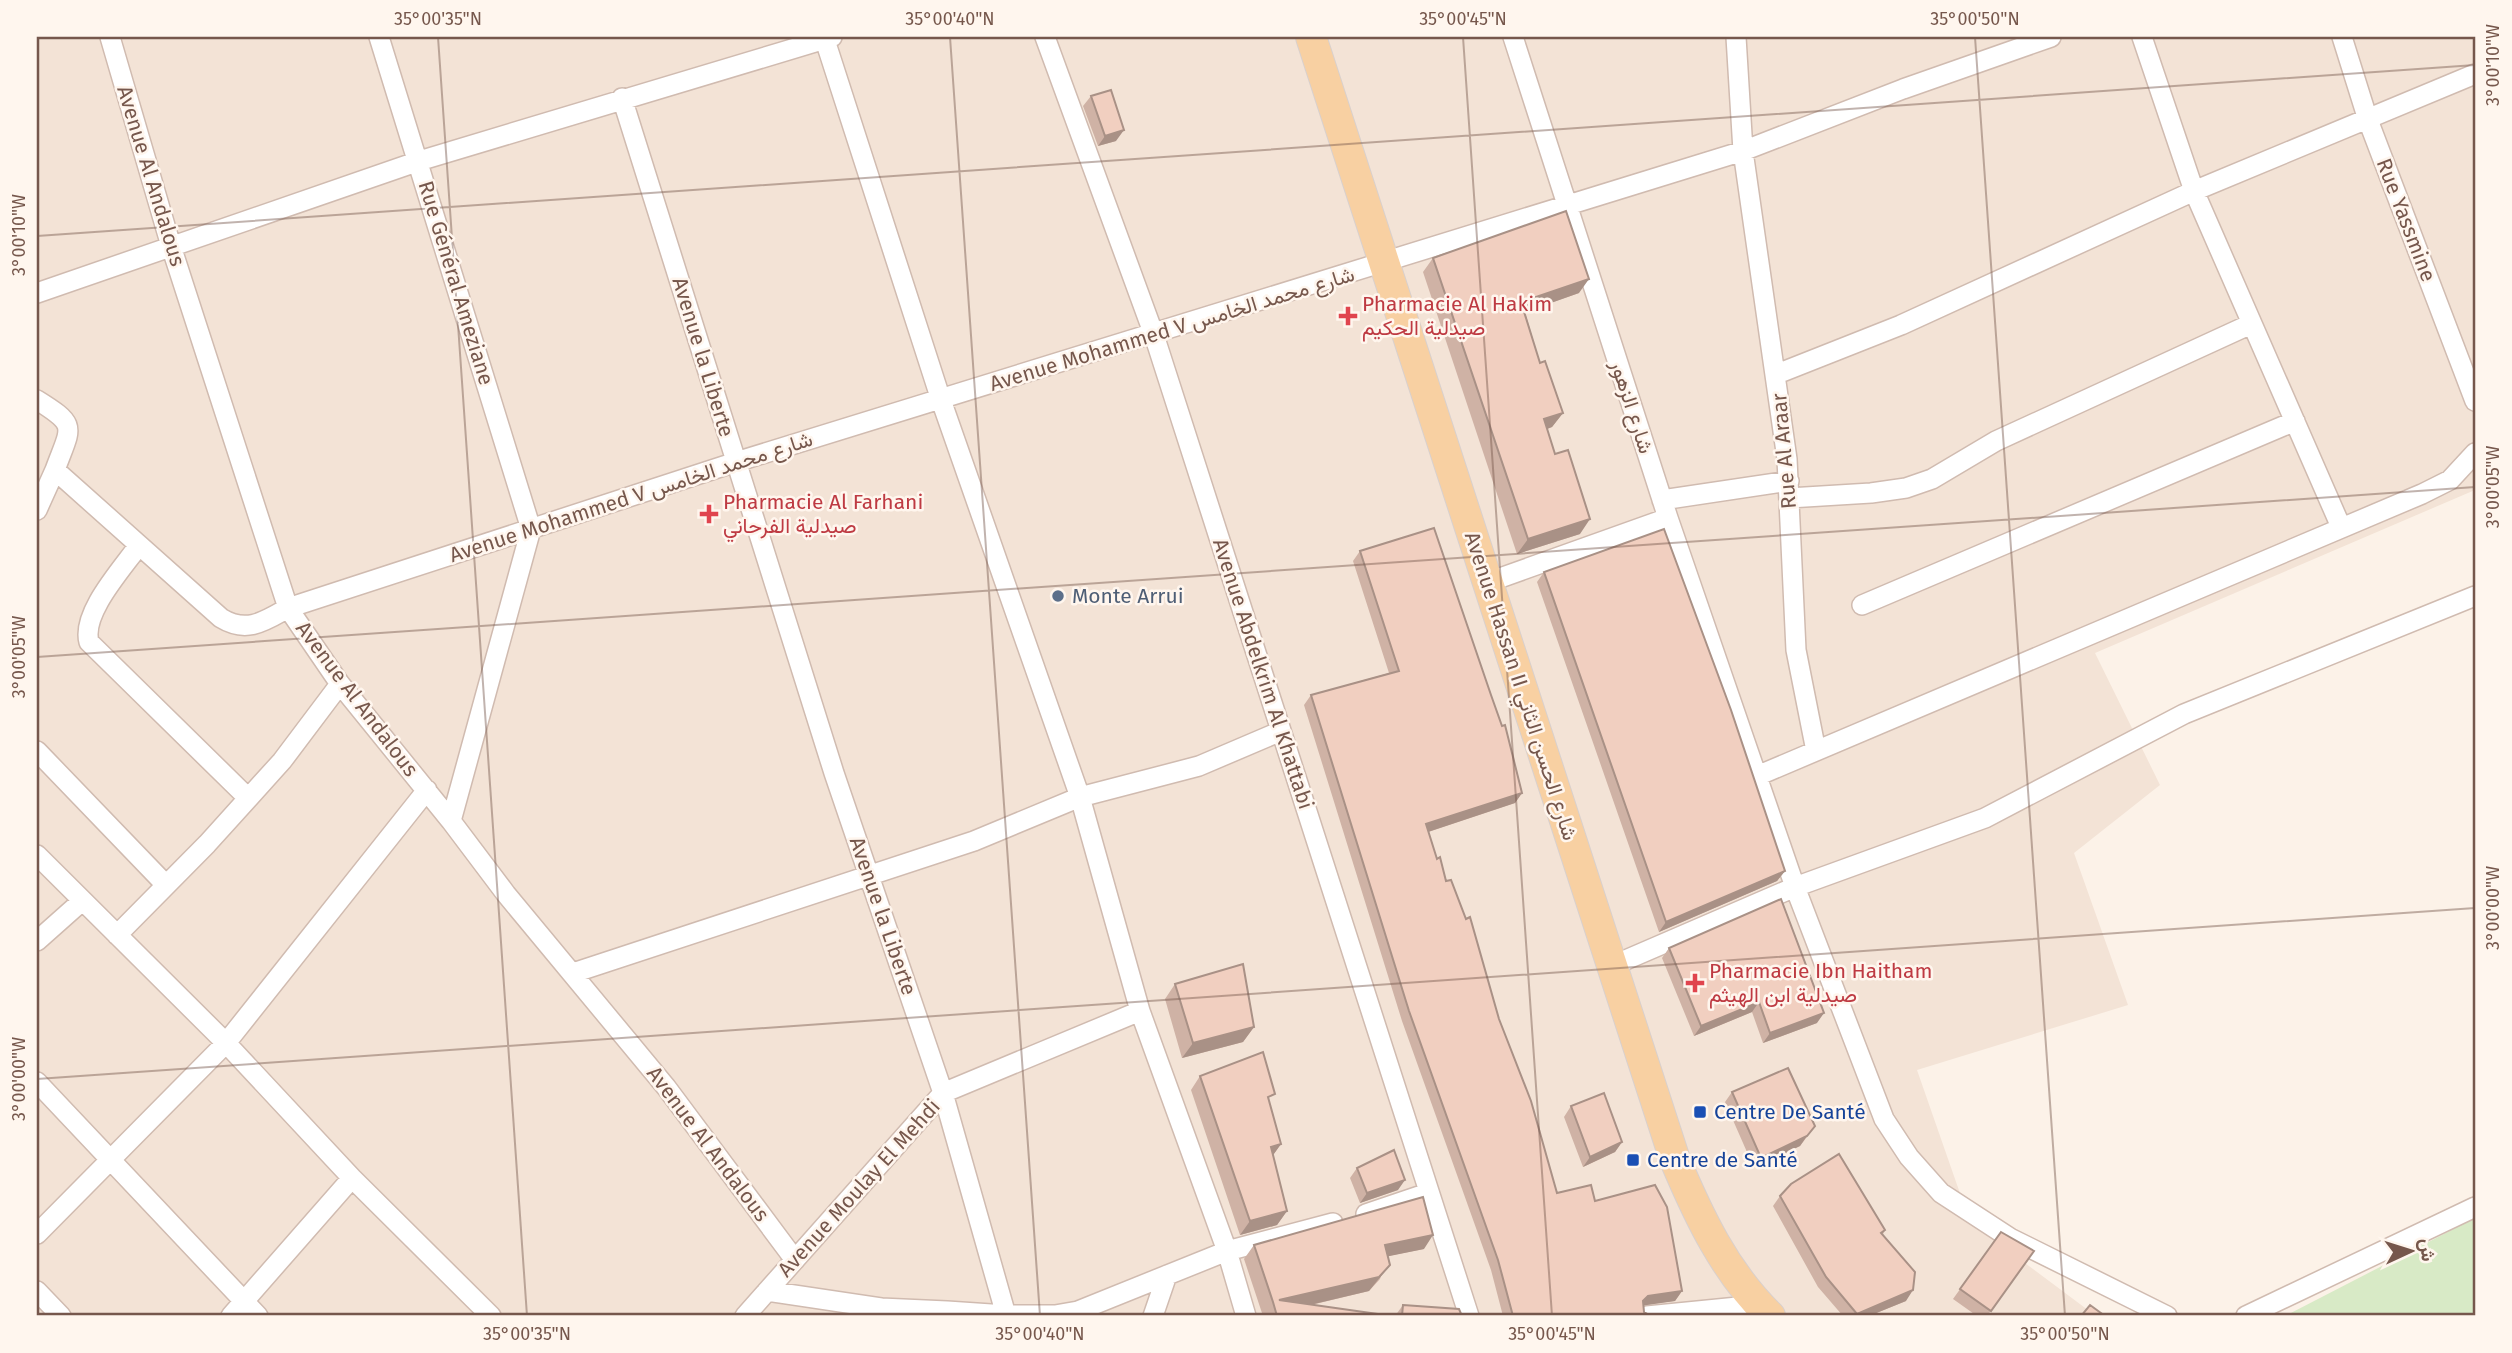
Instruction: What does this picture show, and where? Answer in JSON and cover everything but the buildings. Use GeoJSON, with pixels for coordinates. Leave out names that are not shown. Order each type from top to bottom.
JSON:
{"type":"FeatureCollection","features":[{"type":"Feature","properties":{"kind":"main road","name":"Avenue Hassan II شارع الحسن الثاني"},"geometry":{"type":"LineString","coordinates":[[1311,37],[1675,1160],[1700,1219],[1724,1261],[1764,1311]]}},
{"type":"Feature","properties":{"kind":"street","name":"Avenue Al Andalous"},"geometry":{"type":"LineString","coordinates":[[110,37],[171,246],[288,608],[340,684],[452,821],[506,894],[674,1097],[795,1260]]}},
{"type":"Feature","properties":{"kind":"street","name":"Rue Général Ameziane"},"geometry":{"type":"LineString","coordinates":[[379,37],[531,529]]}},
{"type":"Feature","properties":{"kind":"street","name":"Avenue Abdelkrim Al Khattabi"},"geometry":{"type":"LineString","coordinates":[[1045,37],[1154,335],[1469,1316]]}},
{"type":"Feature","properties":{"kind":"street","name":"شارع الزهور"},"geometry":{"type":"LineString","coordinates":[[1513,37],[1665,509],[1795,887],[1884,1119],[1909,1157],[1941,1193],[2010,1238],[2167,1316]]}},
{"type":"Feature","properties":{"kind":"street","name":"Rue Al Araar"},"geometry":{"type":"LineString","coordinates":[[1736,37],[1743,151],[1777,374],[1789,489],[1796,650],[1816,751]]}},
{"type":"Feature","properties":{"kind":"street","name":"Avenue Mohammed V شارع محمد الخامس"},"geometry":{"type":"LineString","coordinates":[[55,470],[231,624],[252,627],[288,608],[736,462],[1154,335],[1567,203],[1743,151],[1903,89],[2051,37]]}},
{"type":"Feature","properties":{"kind":"street"},"geometry":{"type":"LineString","coordinates":[[2142,37],[2194,191],[2341,527]]}},
{"type":"Feature","properties":{"kind":"street","name":"Rue Yassmine"},"geometry":{"type":"LineString","coordinates":[[2342,37],[2368,120],[2475,401]]}},
{"type":"Feature","properties":{"kind":"street"},"geometry":{"type":"LineString","coordinates":[[37,293],[419,161],[827,38],[941,400],[1080,797],[1140,1011],[1227,1251],[1246,1316]]}},
{"type":"Feature","properties":{"kind":"street"},"geometry":{"type":"LineString","coordinates":[[1777,374],[1901,325],[2194,191],[2475,75]]}},
{"type":"Feature","properties":{"kind":"street","name":"Avenue la Liberte"},"geometry":{"type":"LineString","coordinates":[[622,98],[867,874],[943,1093],[1006,1315]]}},
{"type":"Feature","properties":{"kind":"street"},"geometry":{"type":"LineString","coordinates":[[1486,583],[1665,509],[1789,489],[1871,493],[1906,488],[1932,478],[1996,441],[2251,324]]}},
{"type":"Feature","properties":{"kind":"street"},"geometry":{"type":"LineString","coordinates":[[37,400],[64,417],[68,424],[68,434],[37,510]]}},
{"type":"Feature","properties":{"kind":"street"},"geometry":{"type":"LineString","coordinates":[[1862,605],[2295,421]]}},
{"type":"Feature","properties":{"kind":"street"},"geometry":{"type":"LineString","coordinates":[[1757,776],[2450,480],[2475,453]]}},
{"type":"Feature","properties":{"kind":"street"},"geometry":{"type":"LineString","coordinates":[[452,821],[531,529]]}},
{"type":"Feature","properties":{"kind":"street"},"geometry":{"type":"LineString","coordinates":[[139,545],[90,617],[87,634],[89,642],[248,798]]}},
{"type":"Feature","properties":{"kind":"street"},"geometry":{"type":"LineString","coordinates":[[1614,965],[1795,887],[1985,818],[2183,714],[2475,597]]}},
{"type":"Feature","properties":{"kind":"street"},"geometry":{"type":"LineString","coordinates":[[117,934],[282,761],[340,684]]}},
{"type":"Feature","properties":{"kind":"street"},"geometry":{"type":"LineString","coordinates":[[573,973],[867,874],[974,841],[1080,797],[1199,766],[1281,731]]}},
{"type":"Feature","properties":{"kind":"street"},"geometry":{"type":"LineString","coordinates":[[37,751],[166,885]]}},
{"type":"Feature","properties":{"kind":"street"},"geometry":{"type":"LineString","coordinates":[[37,1234],[226,1043],[427,790]]}},
{"type":"Feature","properties":{"kind":"street"},"geometry":{"type":"LineString","coordinates":[[37,855],[226,1043],[352,1178],[488,1315]]}},
{"type":"Feature","properties":{"kind":"street"},"geometry":{"type":"LineString","coordinates":[[37,942],[82,901]]}},
{"type":"Feature","properties":{"kind":"street","name":"Avenue Moulay El Mehdi"},"geometry":{"type":"LineString","coordinates":[[745,1316],[943,1093],[1140,1011]]}},
{"type":"Feature","properties":{"kind":"street"},"geometry":{"type":"LineString","coordinates":[[37,1082],[244,1312],[352,1178]]}},
{"type":"Feature","properties":{"kind":"street"},"geometry":{"type":"LineString","coordinates":[[767,1291],[877,1312],[1055,1315],[1078,1311],[1227,1251],[1370,1213],[1428,1193]]}},
{"type":"Feature","properties":{"kind":"street"},"geometry":{"type":"LineString","coordinates":[[2246,1316],[2475,1207]]}},
{"type":"Feature","properties":{"kind":"street"},"geometry":{"type":"LineString","coordinates":[[1153,1316],[1167,1275]]}},
{"type":"Feature","properties":{"kind":"street"},"geometry":{"type":"LineString","coordinates":[[37,1291],[61,1316]]}},
{"type":"Feature","properties":{"kind":"street"},"geometry":{"type":"LineString","coordinates":[[1647,1316],[1764,1311]]}},
{"type":"Feature","properties":{"kind":"shaded area"},"geometry":{"type":"Polygon","coordinates":[[[37,37],[2475,37],[2475,490],[2095,653],[2160,785],[2074,853],[2128,1005],[1917,1070],[1970,1222],[2096,1316],[37,1316],[37,37]]]}},
{"type":"Feature","properties":{"kind":"green space"},"geometry":{"type":"Polygon","coordinates":[[[2475,1218],[2475,1316],[2285,1316],[2475,1218]]]}},
{"type":"Feature","properties":{"kind":"place","name":"Pharmacie Al Hakim صيدلية الحكيم"},"geometry":{"type":"Point","coordinates":[1348,316]}},
{"type":"Feature","properties":{"kind":"place","name":"Pharmacie Al Farhani صيدلية الفرحاني"},"geometry":{"type":"Point","coordinates":[709,514]}},
{"type":"Feature","properties":{"kind":"place","name":"Monte Arrui"},"geometry":{"type":"Point","coordinates":[1058,596]}},
{"type":"Feature","properties":{"kind":"place","name":"Pharmacie Ibn Haitham صيدلية ابن الهيثم"},"geometry":{"type":"Point","coordinates":[1695,983]}},
{"type":"Feature","properties":{"kind":"place","name":"Centre De Santé"},"geometry":{"type":"Point","coordinates":[1700,1112]}},
{"type":"Feature","properties":{"kind":"place","name":"Centre de Santé"},"geometry":{"type":"Point","coordinates":[1633,1160]}}]}
